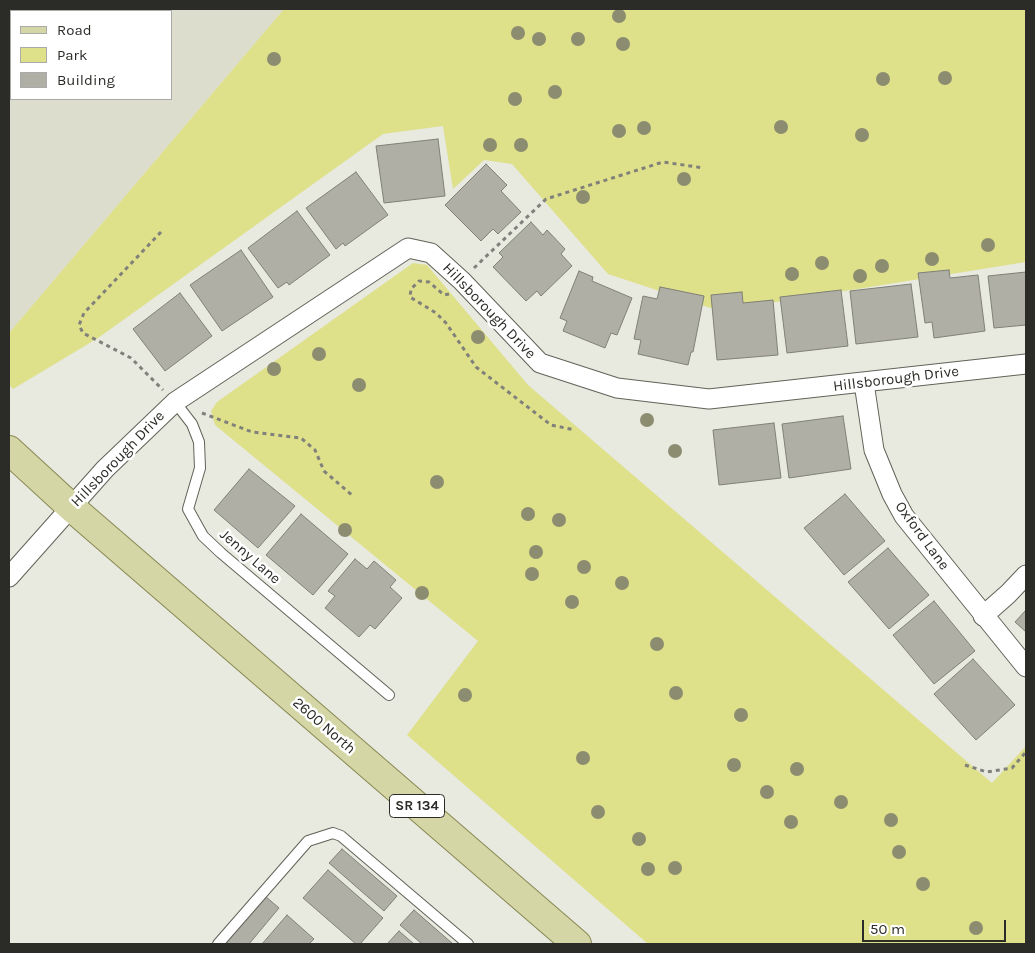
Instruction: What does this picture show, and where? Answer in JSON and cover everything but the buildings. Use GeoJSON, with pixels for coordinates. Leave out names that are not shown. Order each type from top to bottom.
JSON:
{"type":"FeatureCollection","features":[{"type":"Feature","properties":{"kind":"main road","name":"SR 134"},"geometry":{"type":"LineString","coordinates":[[9,450],[71,507]]}},
{"type":"Feature","properties":{"kind":"main road","name":"2600 North"},"geometry":{"type":"LineString","coordinates":[[71,507],[577,944]]}},
{"type":"Feature","properties":{"kind":"street","name":"Hillsborough Drive"},"geometry":{"type":"LineString","coordinates":[[9,577],[105,469],[174,402],[408,248],[431,252],[462,281],[540,363],[617,388],[709,399],[1026,364]]}},
{"type":"Feature","properties":{"kind":"street","name":"Oxford Lane"},"geometry":{"type":"LineString","coordinates":[[864,383],[874,450],[892,494],[904,516],[1026,667]]}},
{"type":"Feature","properties":{"kind":"street"},"geometry":{"type":"LineString","coordinates":[[984,616],[1026,575]]}},
{"type":"Feature","properties":{"kind":"lane","name":"Jenny Lane"},"geometry":{"type":"LineString","coordinates":[[174,402],[192,424],[199,442],[200,468],[188,509],[203,536],[389,695]]}},
{"type":"Feature","properties":{"kind":"lane"},"geometry":{"type":"LineString","coordinates":[[218,944],[308,841],[333,833],[341,836],[468,944]]}},
{"type":"Feature","properties":{"kind":"path"},"geometry":{"type":"LineString","coordinates":[[576,430],[550,425],[476,367],[446,323],[436,313],[410,298],[411,289],[419,280],[429,282],[444,294],[449,294],[546,199],[663,162],[704,168]]}},
{"type":"Feature","properties":{"kind":"path"},"geometry":{"type":"LineString","coordinates":[[965,765],[986,772],[1012,768],[1026,752]]}},
{"type":"Feature","properties":{"kind":"shaded area"},"geometry":{"type":"Polygon","coordinates":[[[9,9],[284,9],[9,333],[9,9]]]}},
{"type":"Feature","properties":{"kind":"green space"},"geometry":{"type":"Polygon","coordinates":[[[284,9],[1026,9],[1026,262],[720,311],[608,274],[512,164],[484,160],[453,189],[443,126],[383,134],[98,338],[13,389],[9,385],[9,333],[284,9]]]}},
{"type":"Feature","properties":{"kind":"green space"},"geometry":{"type":"Polygon","coordinates":[[[413,263],[427,265],[528,385],[992,783],[1026,746],[1026,944],[648,944],[407,735],[478,641],[215,425],[211,411],[217,402],[413,263]]]}}]}
